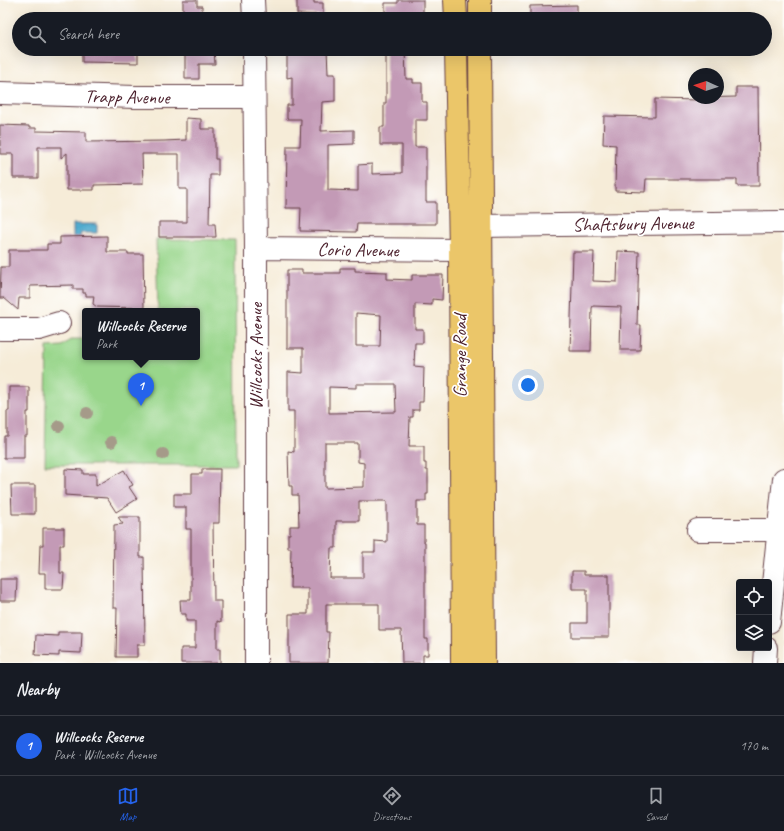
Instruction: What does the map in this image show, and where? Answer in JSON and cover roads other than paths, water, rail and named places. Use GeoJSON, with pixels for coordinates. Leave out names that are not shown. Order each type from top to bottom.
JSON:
{"type":"FeatureCollection","features":[{"type":"Feature","properties":{"kind":"main road"},"geometry":{"type":"LineString","coordinates":[[455,0],[456,12]]}},
{"type":"Feature","properties":{"kind":"main road"},"geometry":{"type":"LineString","coordinates":[[480,0],[480,12]]}},
{"type":"Feature","properties":{"kind":"main road","name":"Grange Road"},"geometry":{"type":"LineString","coordinates":[[456,56],[460,250],[462,663]]}},
{"type":"Feature","properties":{"kind":"main road","name":"Grange Road"},"geometry":{"type":"LineString","coordinates":[[480,56],[484,663]]}},
{"type":"Feature","properties":{"kind":"main road"},"geometry":{"type":"LineString","coordinates":[[460,250],[481,226]]}},
{"type":"Feature","properties":{"kind":"street"},"geometry":{"type":"LineString","coordinates":[[253,0],[254,12]]}},
{"type":"Feature","properties":{"kind":"street","name":"Willcocks Avenue"},"geometry":{"type":"LineString","coordinates":[[254,56],[256,248],[256,663]]}},
{"type":"Feature","properties":{"kind":"street","name":"Trapp Avenue"},"geometry":{"type":"LineString","coordinates":[[0,93],[136,98],[254,97]]}},
{"type":"Feature","properties":{"kind":"street","name":"Shaftsbury Avenue"},"geometry":{"type":"LineString","coordinates":[[481,226],[784,222]]}},
{"type":"Feature","properties":{"kind":"street","name":"Corio Avenue"},"geometry":{"type":"LineString","coordinates":[[256,248],[460,250]]}},
{"type":"Feature","properties":{"kind":"street"},"geometry":{"type":"LineString","coordinates":[[0,329],[39,329],[59,323]]}},
{"type":"Feature","properties":{"kind":"street"},"geometry":{"type":"LineString","coordinates":[[770,615],[784,479]]}},
{"type":"Feature","properties":{"kind":"street"},"geometry":{"type":"LineString","coordinates":[[698,530],[778,530]]}},
{"type":"Feature","properties":{"kind":"street"},"geometry":{"type":"LineString","coordinates":[[462,574],[483,574]]}},
{"type":"Feature","properties":{"kind":"street"},"geometry":{"type":"LineString","coordinates":[[772,621],[784,620]]}},
{"type":"Feature","properties":{"kind":"street"},"geometry":{"type":"LineString","coordinates":[[765,663],[766,651]]}},
{"type":"Feature","properties":{"kind":"water"},"geometry":{"type":"Polygon","coordinates":[[[73,224],[97,224],[97,233],[81,233],[80,237],[73,237],[73,224]]]}},
{"type":"Feature","properties":{"kind":"place","name":"Willcocks Reserve"},"geometry":{"type":"Point","coordinates":[141,406]}}]}
